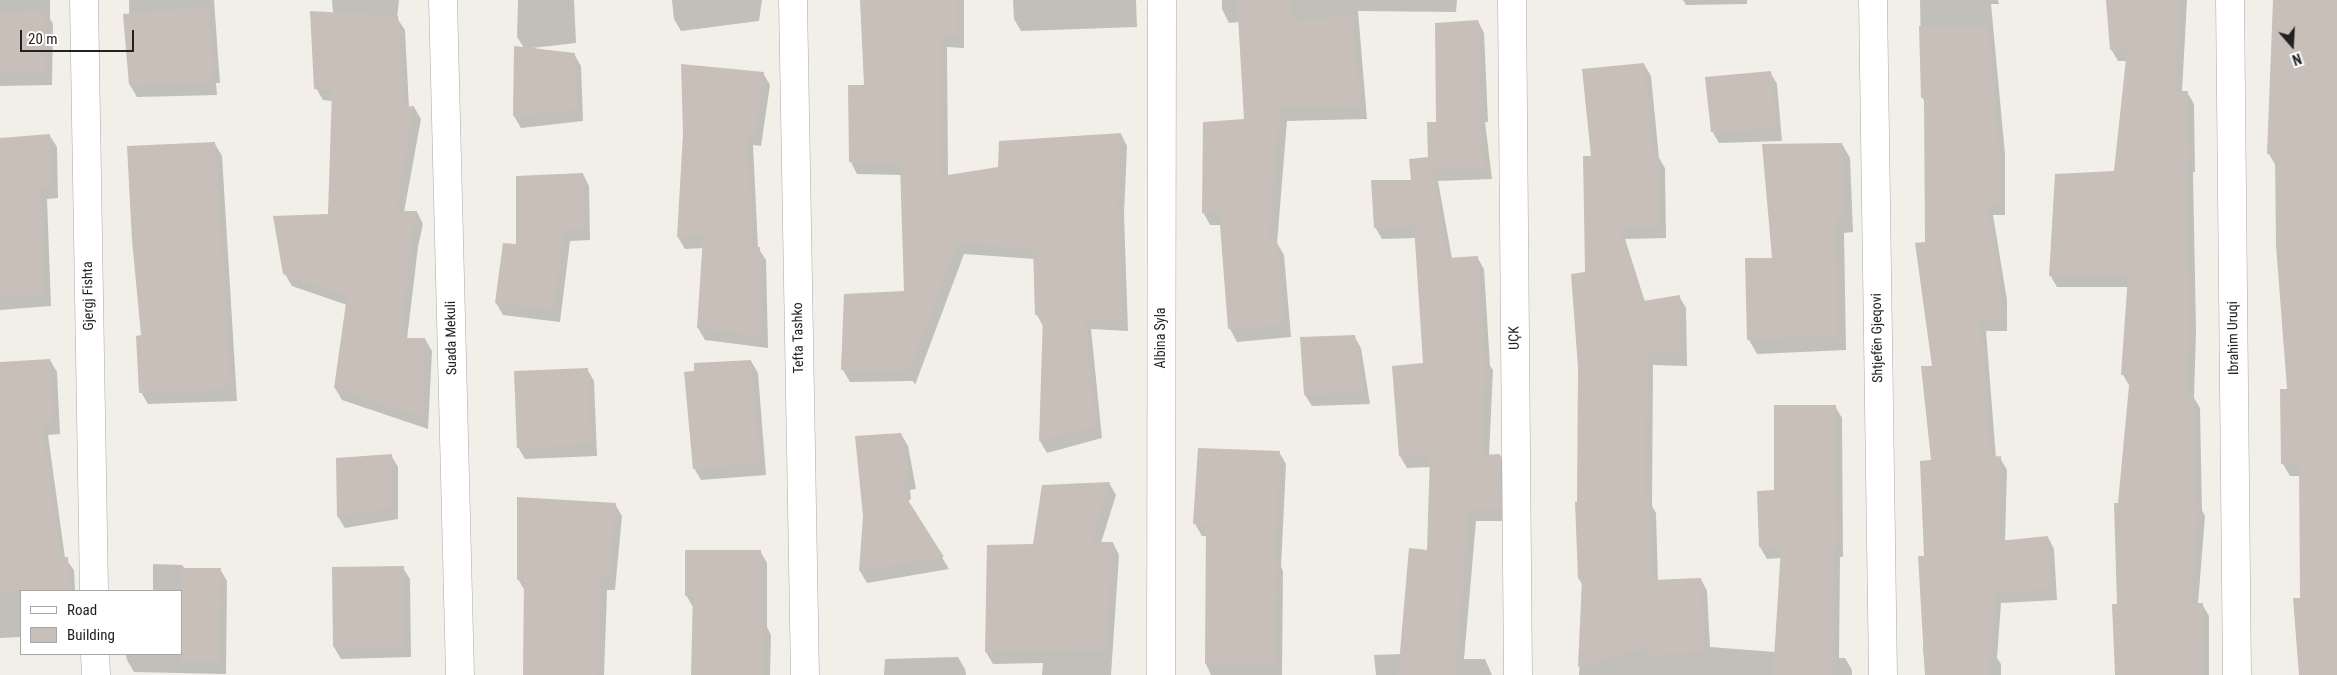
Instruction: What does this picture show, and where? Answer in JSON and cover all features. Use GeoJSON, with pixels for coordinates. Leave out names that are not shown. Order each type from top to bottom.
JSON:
{"type":"FeatureCollection","features":[{"type":"Feature","properties":{"kind":"street","name":"Gjergj Fishta"},"geometry":{"type":"LineString","coordinates":[[84,0],[94,590]]}},
{"type":"Feature","properties":{"kind":"street","name":"Suada Mekuli"},"geometry":{"type":"LineString","coordinates":[[443,0],[460,675]]}},
{"type":"Feature","properties":{"kind":"street","name":"Tefta Tashko"},"geometry":{"type":"LineString","coordinates":[[793,0],[805,675]]}},
{"type":"Feature","properties":{"kind":"street","name":"Albina Syla"},"geometry":{"type":"LineString","coordinates":[[1161,675],[1162,0]]}},
{"type":"Feature","properties":{"kind":"street","name":"UÇK"},"geometry":{"type":"LineString","coordinates":[[1512,0],[1518,675]]}},
{"type":"Feature","properties":{"kind":"street","name":"Shtjefën Gjeqovi"},"geometry":{"type":"LineString","coordinates":[[1873,0],[1883,675]]}},
{"type":"Feature","properties":{"kind":"street","name":"Ibrahim Uruqi"},"geometry":{"type":"LineString","coordinates":[[2230,0],[2238,675]]}},
{"type":"Feature","properties":{"kind":"street"},"geometry":{"type":"LineString","coordinates":[[95,655],[96,675]]}},
{"type":"Feature","properties":{"kind":"building"},"geometry":{"type":"Polygon","coordinates":[[[860,0],[958,0],[958,36],[941,35],[942,176],[998,167],[999,141],[1121,133],[1118,201],[1122,320],[1085,318],[1096,426],[1039,441],[1043,316],[1035,315],[1033,248],[957,243],[908,375],[907,370],[841,370],[844,294],[904,291],[900,164],[849,162],[848,85],[864,85],[860,0]]]}},
{"type":"Feature","properties":{"kind":"building"},"geometry":{"type":"Polygon","coordinates":[[[1237,0],[1291,0],[1291,20],[1353,17],[1360,106],[1280,108],[1269,241],[1277,241],[1284,324],[1228,329],[1219,212],[1202,213],[1203,122],[1244,119],[1237,0]]]}},
{"type":"Feature","properties":{"kind":"building"},"geometry":{"type":"Polygon","coordinates":[[[2106,0],[2180,0],[2175,91],[2188,91],[2189,161],[2186,161],[2190,318],[2187,395],[2194,395],[2196,503],[2199,503],[2191,603],[2203,603],[2202,675],[2115,675],[2112,604],[2117,604],[2114,503],[2118,503],[2130,375],[2121,375],[2128,275],[2049,276],[2055,174],[2114,171],[2127,49],[2110,50],[2106,0]]]}},
{"type":"Feature","properties":{"kind":"building"},"geometry":{"type":"Polygon","coordinates":[[[2273,0],[2337,0],[2337,675],[2299,675],[2293,598],[2300,598],[2299,464],[2281,464],[2280,389],[2287,389],[2276,245],[2275,154],[2267,154],[2273,0]]]}},
{"type":"Feature","properties":{"kind":"building"},"geometry":{"type":"Polygon","coordinates":[[[209,7],[214,71],[210,71],[211,84],[129,85],[123,14],[209,7]]]}},
{"type":"Feature","properties":{"kind":"building"},"geometry":{"type":"Polygon","coordinates":[[[46,10],[46,73],[0,74],[0,13],[46,10]]]}},
{"type":"Feature","properties":{"kind":"building"},"geometry":{"type":"Polygon","coordinates":[[[310,11],[398,16],[404,107],[414,106],[396,211],[417,211],[412,234],[400,338],[425,338],[422,417],[334,388],[347,296],[283,274],[273,216],[328,214],[332,90],[314,89],[310,11]]]}},
{"type":"Feature","properties":{"kind":"building"},"geometry":{"type":"Polygon","coordinates":[[[1478,20],[1481,110],[1479,110],[1486,168],[1433,170],[1448,258],[1478,256],[1486,357],[1482,455],[1500,454],[1501,509],[1469,509],[1455,675],[1398,675],[1409,548],[1427,550],[1430,455],[1399,456],[1392,366],[1423,363],[1414,226],[1374,228],[1371,180],[1411,180],[1409,159],[1428,157],[1427,122],[1436,122],[1435,23],[1478,20]]]}},
{"type":"Feature","properties":{"kind":"building"},"geometry":{"type":"Polygon","coordinates":[[[1919,26],[1988,26],[1998,141],[1999,204],[1987,203],[2001,287],[2001,319],[1980,320],[1991,457],[2001,456],[1998,541],[2048,536],[2051,589],[1995,592],[1989,675],[1925,675],[1918,556],[1924,556],[1920,461],[1931,460],[1921,366],[1932,366],[1915,243],[1925,242],[1924,97],[1921,98],[1919,26]]]}},
{"type":"Feature","properties":{"kind":"building"},"geometry":{"type":"Polygon","coordinates":[[[514,46],[575,53],[577,109],[513,116],[514,46]]]}},
{"type":"Feature","properties":{"kind":"building"},"geometry":{"type":"Polygon","coordinates":[[[1644,63],[1654,155],[1658,155],[1660,226],[1619,227],[1643,301],[1680,295],[1680,354],[1647,353],[1645,500],[1650,500],[1652,580],[1701,578],[1704,652],[1647,655],[1647,647],[1578,667],[1582,579],[1578,579],[1575,502],[1577,502],[1578,367],[1571,274],[1585,272],[1583,156],[1591,156],[1582,69],[1644,63]]]}},
{"type":"Feature","properties":{"kind":"building"},"geometry":{"type":"Polygon","coordinates":[[[681,64],[764,72],[755,135],[747,134],[753,248],[760,247],[762,336],[697,328],[703,236],[677,237],[683,134],[681,64]]]}},
{"type":"Feature","properties":{"kind":"building"},"geometry":{"type":"Polygon","coordinates":[[[1771,71],[1776,129],[1711,132],[1705,77],[1771,71]]]}},
{"type":"Feature","properties":{"kind":"building"},"geometry":{"type":"Polygon","coordinates":[[[50,134],[52,187],[41,187],[44,294],[0,298],[0,138],[50,134]]]}},
{"type":"Feature","properties":{"kind":"building"},"geometry":{"type":"Polygon","coordinates":[[[215,142],[231,389],[139,393],[136,336],[141,335],[132,240],[127,146],[215,142]]]}},
{"type":"Feature","properties":{"kind":"building"},"geometry":{"type":"Polygon","coordinates":[[[1842,143],[1845,218],[1836,219],[1838,335],[1747,340],[1745,258],[1772,258],[1762,144],[1842,143]]]}},
{"type":"Feature","properties":{"kind":"building"},"geometry":{"type":"Polygon","coordinates":[[[583,173],[584,229],[564,229],[554,310],[495,303],[503,243],[516,244],[516,176],[583,173]]]}},
{"type":"Feature","properties":{"kind":"building"},"geometry":{"type":"Polygon","coordinates":[[[1355,335],[1364,392],[1304,395],[1300,337],[1355,335]]]}},
{"type":"Feature","properties":{"kind":"building"},"geometry":{"type":"Polygon","coordinates":[[[50,359],[54,422],[42,423],[61,557],[68,557],[70,590],[0,591],[0,362],[50,359]]]}},
{"type":"Feature","properties":{"kind":"building"},"geometry":{"type":"Polygon","coordinates":[[[751,360],[760,463],[693,469],[684,372],[694,371],[694,363],[751,360]]]}},
{"type":"Feature","properties":{"kind":"building"},"geometry":{"type":"Polygon","coordinates":[[[588,368],[591,444],[517,448],[514,371],[588,368]]]}},
{"type":"Feature","properties":{"kind":"building"},"geometry":{"type":"Polygon","coordinates":[[[1774,405],[1836,405],[1837,545],[1834,545],[1833,675],[1773,675],[1781,547],[1759,547],[1757,491],[1774,490],[1774,405]]]}},
{"type":"Feature","properties":{"kind":"building"},"geometry":{"type":"Polygon","coordinates":[[[901,433],[910,477],[904,478],[905,487],[901,489],[944,557],[859,571],[863,516],[855,436],[901,433]]]}},
{"type":"Feature","properties":{"kind":"building"},"geometry":{"type":"Polygon","coordinates":[[[1198,448],[1280,451],[1275,558],[1277,558],[1276,665],[1205,664],[1206,524],[1193,524],[1198,448]]]}},
{"type":"Feature","properties":{"kind":"building"},"geometry":{"type":"Polygon","coordinates":[[[392,454],[391,507],[337,517],[336,458],[392,454]]]}},
{"type":"Feature","properties":{"kind":"building"},"geometry":{"type":"Polygon","coordinates":[[[1110,482],[1091,542],[1113,542],[1106,650],[985,652],[987,545],[1033,544],[1042,485],[1110,482]]]}},
{"type":"Feature","properties":{"kind":"building"},"geometry":{"type":"Polygon","coordinates":[[[517,497],[616,503],[609,578],[601,578],[598,675],[523,675],[524,579],[517,580],[517,497]]]}},
{"type":"Feature","properties":{"kind":"building"},"geometry":{"type":"Polygon","coordinates":[[[685,550],[761,550],[760,622],[765,622],[764,675],[691,675],[693,596],[685,596],[685,550]]]}},
{"type":"Feature","properties":{"kind":"building"},"geometry":{"type":"Polygon","coordinates":[[[404,566],[404,646],[333,647],[332,567],[404,566]]]}},
{"type":"Feature","properties":{"kind":"building"},"geometry":{"type":"Polygon","coordinates":[[[181,568],[221,568],[220,662],[181,662],[181,568]]]}}]}
